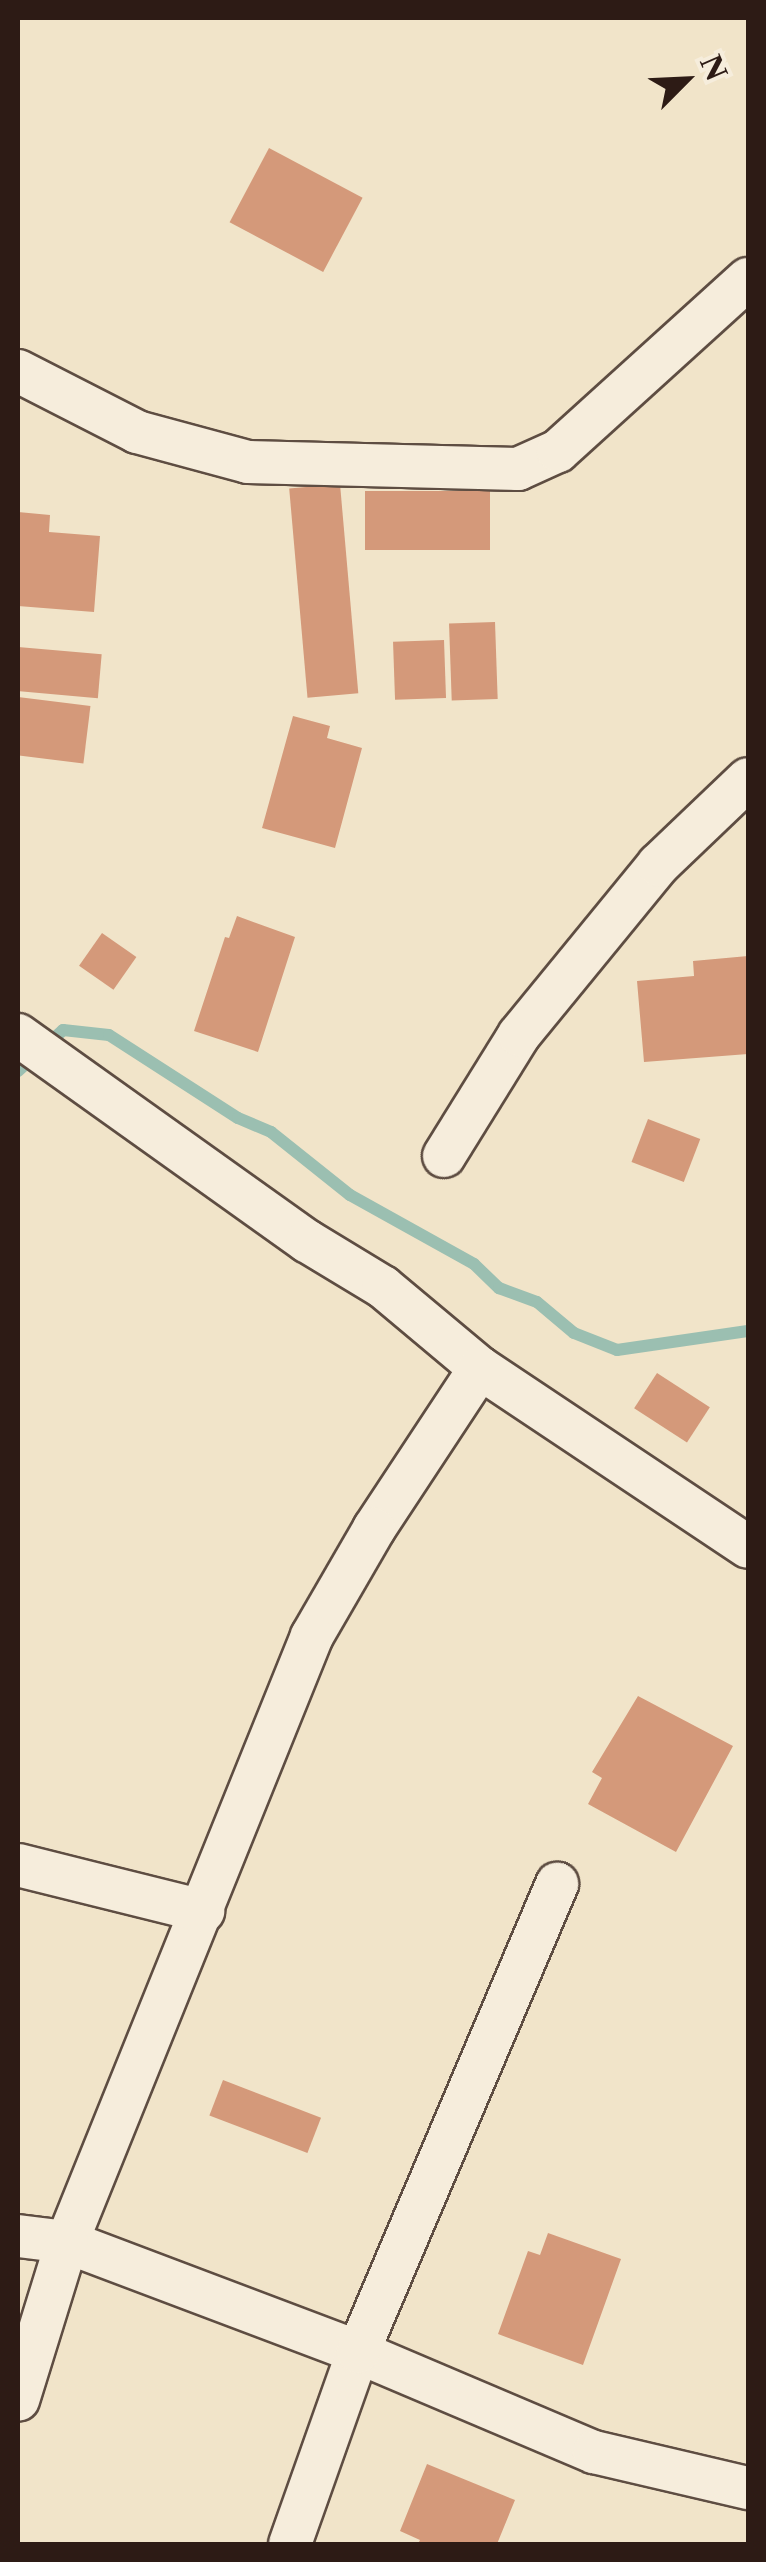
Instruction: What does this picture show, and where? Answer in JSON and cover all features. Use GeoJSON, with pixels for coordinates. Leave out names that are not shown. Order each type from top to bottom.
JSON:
{"type":"FeatureCollection","features":[{"type":"Feature","properties":{"kind":"street"},"geometry":{"type":"LineString","coordinates":[[18,371],[137,432],[248,462],[518,470],[558,452],[748,279]]}},
{"type":"Feature","properties":{"kind":"street"},"geometry":{"type":"LineString","coordinates":[[444,1156],[519,1035],[658,866],[748,778]]}},
{"type":"Feature","properties":{"kind":"street"},"geometry":{"type":"LineString","coordinates":[[21,1036],[307,1240],[383,1288],[480,1368],[748,1546]]}},
{"type":"Feature","properties":{"kind":"street"},"geometry":{"type":"LineString","coordinates":[[18,2400],[68,2242],[312,1636],[374,1528],[480,1368]]}},
{"type":"Feature","properties":{"kind":"street"},"geometry":{"type":"LineString","coordinates":[[18,1865],[203,1911]]}},
{"type":"Feature","properties":{"kind":"street"},"geometry":{"type":"LineString","coordinates":[[290,2544],[358,2352],[557,1884]]}},
{"type":"Feature","properties":{"kind":"street"},"geometry":{"type":"LineString","coordinates":[[18,2236],[68,2242],[358,2352],[594,2452],[748,2488]]}},
{"type":"Feature","properties":{"kind":"building"},"geometry":{"type":"Polygon","coordinates":[[[269,148],[363,198],[323,272],[230,222],[269,148]]]}},
{"type":"Feature","properties":{"kind":"building"},"geometry":{"type":"Polygon","coordinates":[[[340,484],[358,693],[307,698],[289,488],[340,484]]]}},
{"type":"Feature","properties":{"kind":"building"},"geometry":{"type":"Polygon","coordinates":[[[365,491],[490,491],[490,550],[365,550],[365,491]]]}},
{"type":"Feature","properties":{"kind":"building"},"geometry":{"type":"Polygon","coordinates":[[[18,512],[50,515],[49,532],[100,536],[94,612],[18,606],[18,512]]]}},
{"type":"Feature","properties":{"kind":"building"},"geometry":{"type":"Polygon","coordinates":[[[495,622],[498,699],[452,701],[449,624],[495,622]]]}},
{"type":"Feature","properties":{"kind":"building"},"geometry":{"type":"Polygon","coordinates":[[[444,640],[446,698],[395,700],[393,642],[444,640]]]}},
{"type":"Feature","properties":{"kind":"building"},"geometry":{"type":"Polygon","coordinates":[[[18,647],[102,654],[98,698],[18,691],[18,647]]]}},
{"type":"Feature","properties":{"kind":"building"},"geometry":{"type":"Polygon","coordinates":[[[18,697],[90,706],[83,763],[18,755],[18,697]]]}},
{"type":"Feature","properties":{"kind":"building"},"geometry":{"type":"Polygon","coordinates":[[[293,716],[330,726],[327,738],[362,748],[335,848],[262,828],[293,716]]]}},
{"type":"Feature","properties":{"kind":"building"},"geometry":{"type":"Polygon","coordinates":[[[237,916],[295,937],[258,1052],[194,1031],[225,937],[229,938],[237,916]]]}},
{"type":"Feature","properties":{"kind":"building"},"geometry":{"type":"Polygon","coordinates":[[[102,933],[136,957],[113,990],[79,966],[102,933]]]}},
{"type":"Feature","properties":{"kind":"building"},"geometry":{"type":"Polygon","coordinates":[[[748,956],[748,1054],[644,1062],[637,981],[694,976],[693,961],[748,956]]]}},
{"type":"Feature","properties":{"kind":"building"},"geometry":{"type":"Polygon","coordinates":[[[648,1119],[700,1139],[684,1182],[632,1162],[648,1119]]]}},
{"type":"Feature","properties":{"kind":"building"},"geometry":{"type":"Polygon","coordinates":[[[657,1373],[710,1407],[687,1443],[634,1408],[657,1373]]]}},
{"type":"Feature","properties":{"kind":"building"},"geometry":{"type":"Polygon","coordinates":[[[638,1696],[733,1746],[676,1852],[588,1804],[602,1778],[592,1772],[638,1696]]]}},
{"type":"Feature","properties":{"kind":"building"},"geometry":{"type":"Polygon","coordinates":[[[223,2080],[321,2118],[307,2153],[209,2115],[223,2080]]]}},
{"type":"Feature","properties":{"kind":"building"},"geometry":{"type":"Polygon","coordinates":[[[548,2233],[621,2259],[583,2365],[498,2334],[528,2251],[540,2255],[548,2233]]]}},
{"type":"Feature","properties":{"kind":"building"},"geometry":{"type":"Polygon","coordinates":[[[427,2464],[515,2500],[497,2544],[418,2544],[420,2540],[400,2531],[427,2464]]]}},
{"type":"Feature","properties":{"kind":"waterway"},"geometry":{"type":"LineString","coordinates":[[18,1071],[63,1030],[109,1035],[238,1118],[271,1132],[350,1195],[474,1264],[499,1288],[537,1302],[574,1333],[617,1350],[748,1331]]}}]}
